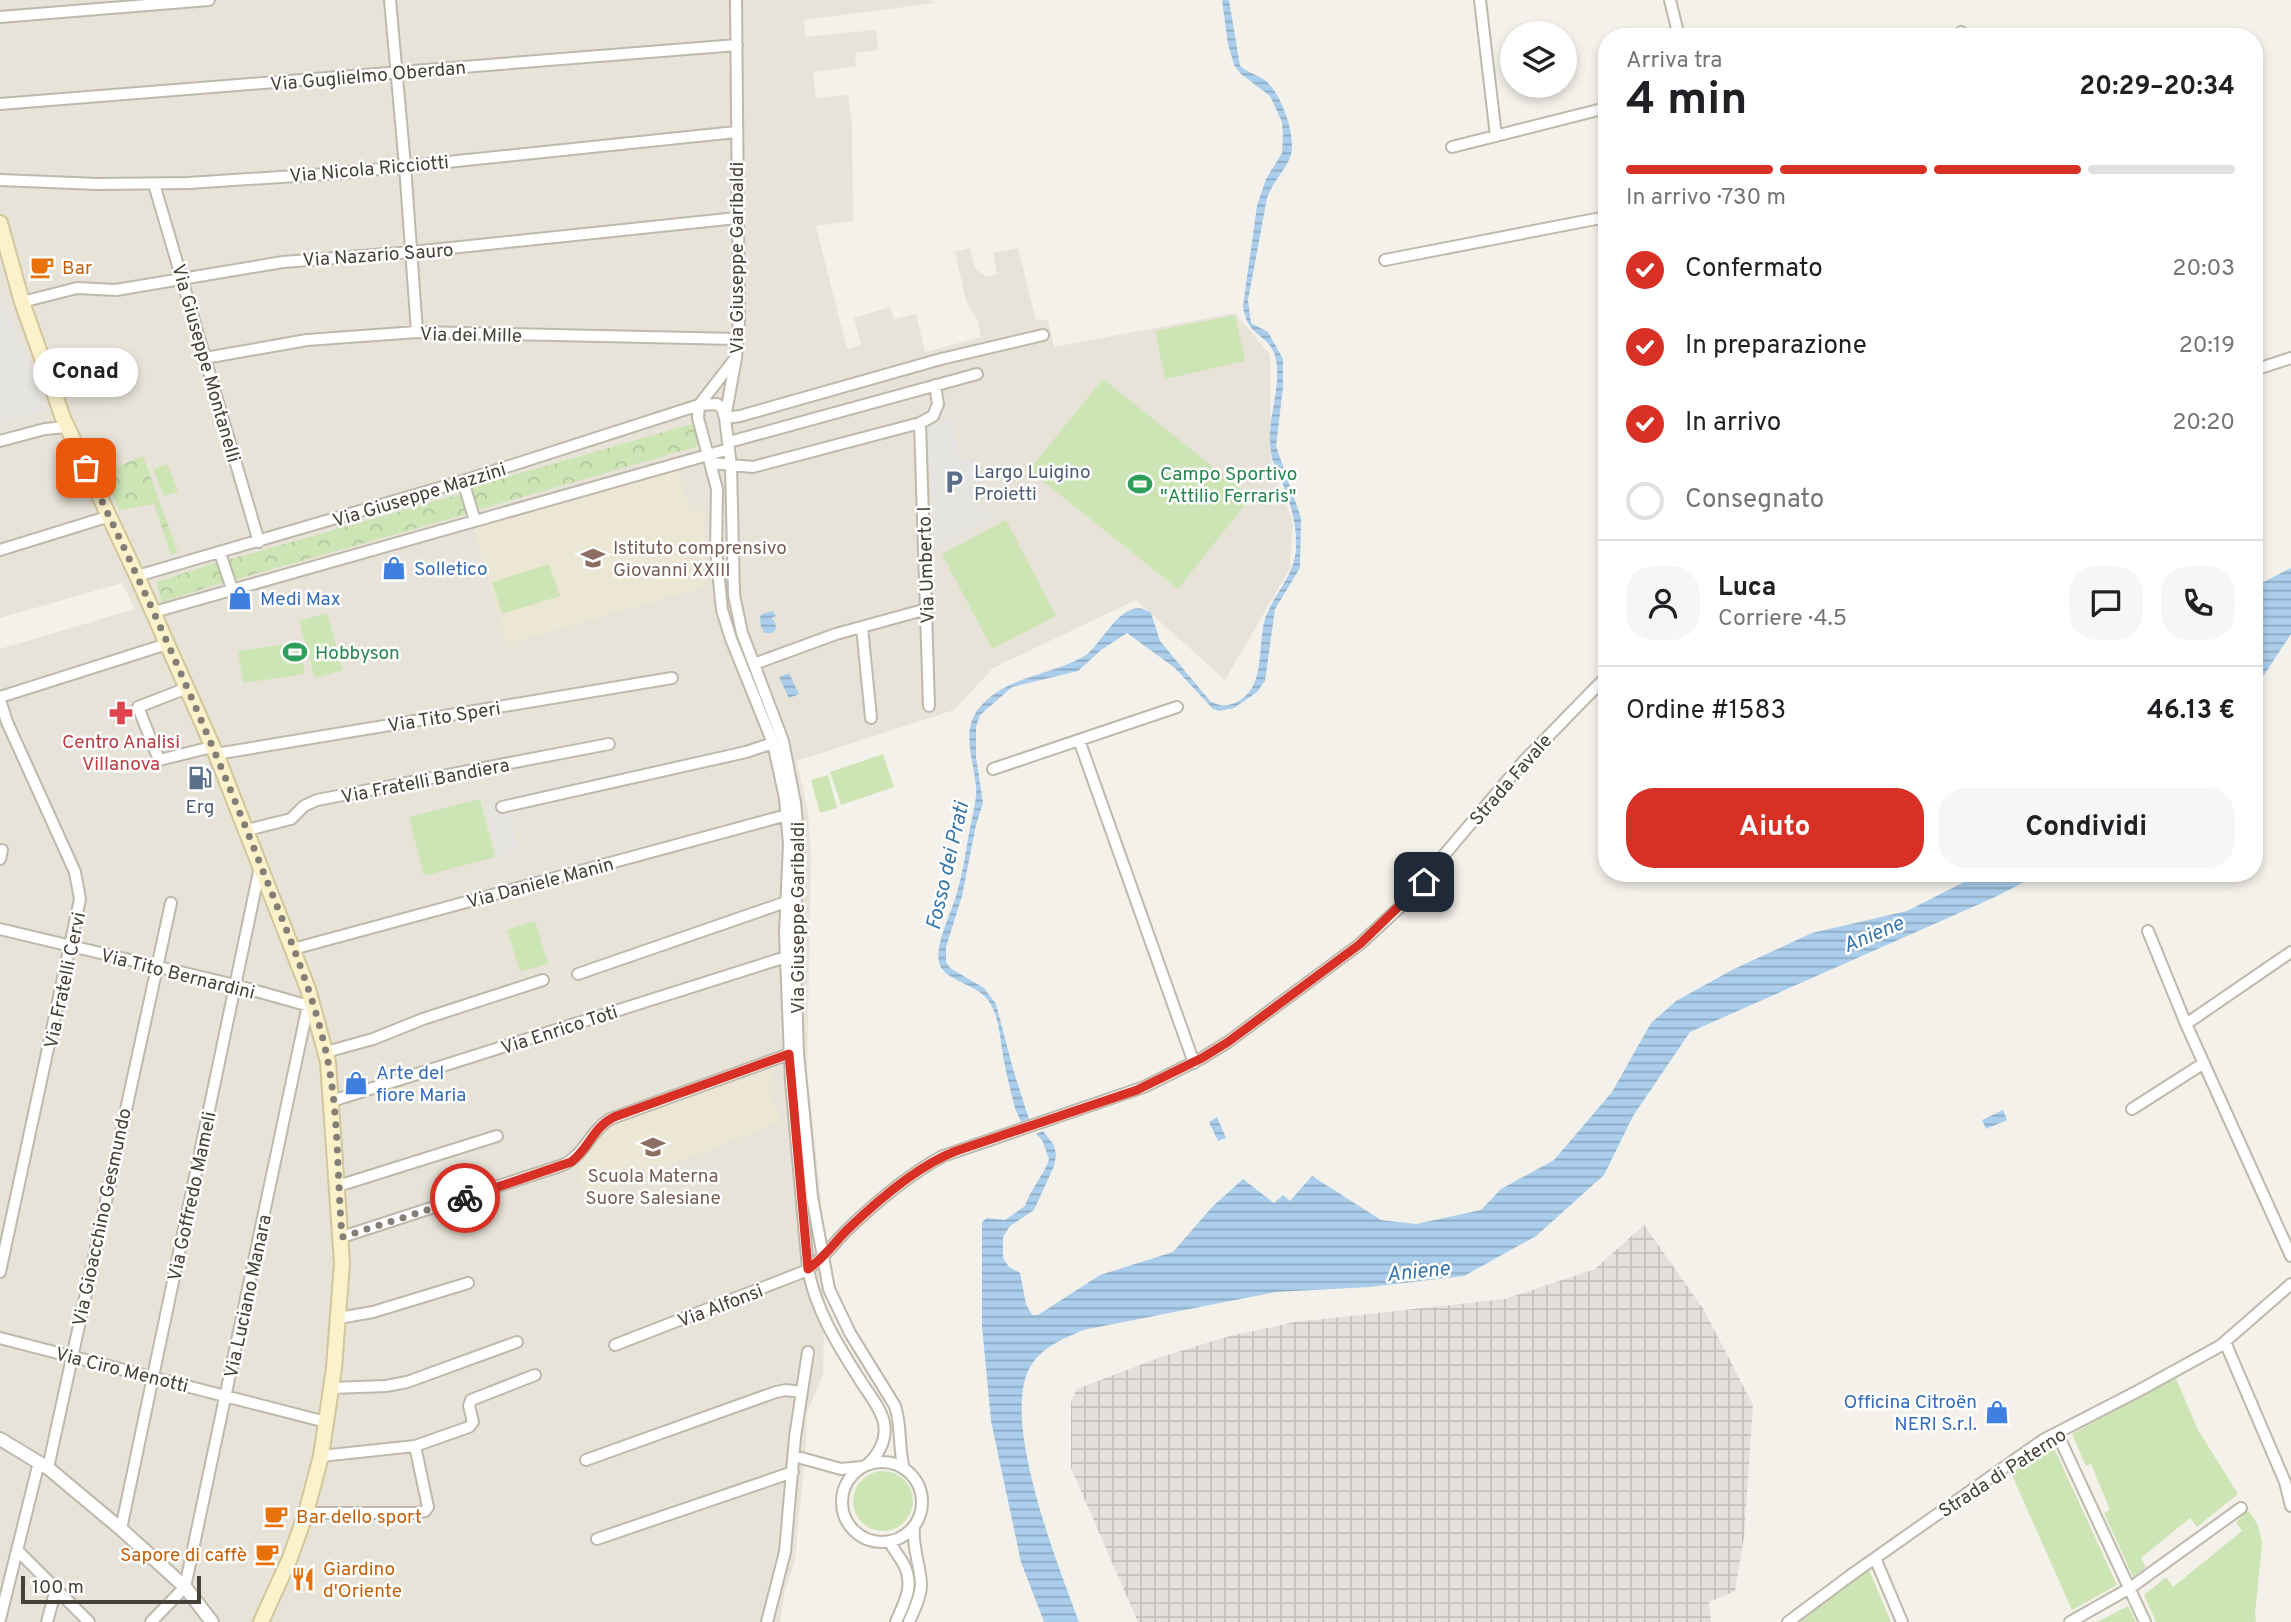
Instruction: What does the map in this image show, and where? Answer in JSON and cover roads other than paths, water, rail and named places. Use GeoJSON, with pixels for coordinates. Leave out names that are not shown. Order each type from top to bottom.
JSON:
{"type":"FeatureCollection","features":[{"type":"Feature","properties":{"kind":"main road"},"geometry":{"type":"LineString","coordinates":[[0,223],[22,302],[67,427],[154,612],[214,750],[293,949],[326,1052],[342,1237],[339,1318],[321,1456],[306,1513],[287,1565],[261,1622]]}},
{"type":"Feature","properties":{"kind":"street"},"geometry":{"type":"LineString","coordinates":[[0,17],[209,0]]}},
{"type":"Feature","properties":{"kind":"street"},"geometry":{"type":"LineString","coordinates":[[390,0],[417,332]]}},
{"type":"Feature","properties":{"kind":"street","name":"Via Giuseppe Garibaldi"},"geometry":{"type":"LineString","coordinates":[[736,0],[738,340],[725,418],[731,466],[734,595],[739,624],[783,741],[797,816],[799,845],[794,932],[798,1053],[810,1186],[822,1258],[829,1289],[846,1326],[895,1406],[904,1469]]}},
{"type":"Feature","properties":{"kind":"street"},"geometry":{"type":"LineString","coordinates":[[1480,0],[1496,136]]}},
{"type":"Feature","properties":{"kind":"street"},"geometry":{"type":"LineString","coordinates":[[1670,0],[1677,28]]}},
{"type":"Feature","properties":{"kind":"street","name":"Via Guglielmo Oberdan"},"geometry":{"type":"LineString","coordinates":[[0,104],[737,45]]}},
{"type":"Feature","properties":{"kind":"street"},"geometry":{"type":"LineString","coordinates":[[1452,147],[1598,110]]}},
{"type":"Feature","properties":{"kind":"street","name":"Via Nicola Ricciotti"},"geometry":{"type":"LineString","coordinates":[[0,180],[154,184],[342,173],[736,132]]}},
{"type":"Feature","properties":{"kind":"street","name":"Via Giuseppe Montanelli"},"geometry":{"type":"LineString","coordinates":[[154,184],[259,542]]}},
{"type":"Feature","properties":{"kind":"street","name":"Via Nazario Sauro"},"geometry":{"type":"LineString","coordinates":[[22,302],[77,288],[113,290],[283,261],[412,252],[737,218]]}},
{"type":"Feature","properties":{"kind":"street"},"geometry":{"type":"LineString","coordinates":[[1385,260],[1598,220]]}},
{"type":"Feature","properties":{"kind":"street","name":"Via dei Mille"},"geometry":{"type":"LineString","coordinates":[[205,358],[307,340],[417,332],[738,340]]}},
{"type":"Feature","properties":{"kind":"street"},"geometry":{"type":"LineString","coordinates":[[699,405],[717,404],[722,408],[725,418],[740,416],[941,359],[1043,335]]}},
{"type":"Feature","properties":{"kind":"street"},"geometry":{"type":"LineString","coordinates":[[736,358],[699,405],[698,418],[710,458],[731,466],[753,467],[920,424],[933,416],[938,404],[935,385]]}},
{"type":"Feature","properties":{"kind":"street"},"geometry":{"type":"LineString","coordinates":[[2263,367],[2291,358]]}},
{"type":"Feature","properties":{"kind":"street"},"geometry":{"type":"LineString","coordinates":[[729,446],[977,374]]}},
{"type":"Feature","properties":{"kind":"street","name":"Via Giuseppe Mazzini"},"geometry":{"type":"LineString","coordinates":[[137,576],[463,481],[699,405]]}},
{"type":"Feature","properties":{"kind":"street","name":"Via Umberto I"},"geometry":{"type":"LineString","coordinates":[[920,424],[929,706]]}},
{"type":"Feature","properties":{"kind":"street"},"geometry":{"type":"LineString","coordinates":[[0,441],[45,429],[67,427]]}},
{"type":"Feature","properties":{"kind":"street","name":"Via Giuseppe Mazzini"},"geometry":{"type":"LineString","coordinates":[[154,612],[710,458],[729,446]]}},
{"type":"Feature","properties":{"kind":"street","name":"Via Giuseppe Garibaldi"},"geometry":{"type":"LineString","coordinates":[[710,458],[718,503],[716,550],[722,610],[773,743],[787,815],[789,844],[786,957],[789,1054],[808,1269],[823,1317],[883,1418],[884,1441],[874,1459],[865,1466]]}},
{"type":"Feature","properties":{"kind":"street"},"geometry":{"type":"LineString","coordinates":[[463,481],[475,521]]}},
{"type":"Feature","properties":{"kind":"street"},"geometry":{"type":"LineString","coordinates":[[0,550],[110,516]]}},
{"type":"Feature","properties":{"kind":"street"},"geometry":{"type":"LineString","coordinates":[[220,553],[232,589]]}},
{"type":"Feature","properties":{"kind":"street"},"geometry":{"type":"LineString","coordinates":[[754,664],[862,627],[927,609]]}},
{"type":"Feature","properties":{"kind":"street"},"geometry":{"type":"LineString","coordinates":[[862,627],[871,719]]}},
{"type":"Feature","properties":{"kind":"street"},"geometry":{"type":"LineString","coordinates":[[0,698],[167,644]]}},
{"type":"Feature","properties":{"kind":"street","name":"Via Tito Speri"},"geometry":{"type":"LineString","coordinates":[[187,688],[138,708],[159,760],[672,678]]}},
{"type":"Feature","properties":{"kind":"street","name":"Strada Favale"},"geometry":{"type":"LineString","coordinates":[[822,1258],[850,1227],[913,1175],[937,1159],[1137,1090],[1194,1063],[1228,1042],[1385,922],[1424,882],[1523,762],[1598,685]]}},
{"type":"Feature","properties":{"kind":"street","name":"Via Fratelli Cervi"},"geometry":{"type":"LineString","coordinates":[[0,698],[7,722],[78,880],[80,905],[0,1272]]}},
{"type":"Feature","properties":{"kind":"street"},"geometry":{"type":"LineString","coordinates":[[993,769],[1177,707]]}},
{"type":"Feature","properties":{"kind":"street"},"geometry":{"type":"LineString","coordinates":[[1079,740],[1194,1063]]}},
{"type":"Feature","properties":{"kind":"street"},"geometry":{"type":"LineString","coordinates":[[502,807],[773,743]]}},
{"type":"Feature","properties":{"kind":"street","name":"Via Fratelli Bandiera"},"geometry":{"type":"LineString","coordinates":[[247,830],[289,820],[313,801],[609,744]]}},
{"type":"Feature","properties":{"kind":"street","name":"Via Daniele Manin"},"geometry":{"type":"LineString","coordinates":[[293,949],[787,815]]}},
{"type":"Feature","properties":{"kind":"street","name":"Via Goffredo Mameli"},"geometry":{"type":"LineString","coordinates":[[121,1529],[260,864]]}},
{"type":"Feature","properties":{"kind":"street"},"geometry":{"type":"LineString","coordinates":[[578,974],[786,902]]}},
{"type":"Feature","properties":{"kind":"street","name":"Via Gioacchino Gesmundo"},"geometry":{"type":"LineString","coordinates":[[0,1619],[71,1356],[171,903]]}},
{"type":"Feature","properties":{"kind":"street","name":"Via Tito Bernardini"},"geometry":{"type":"LineString","coordinates":[[0,929],[235,985],[311,1007]]}},
{"type":"Feature","properties":{"kind":"street"},"geometry":{"type":"LineString","coordinates":[[2148,931],[2186,1024],[2291,1256]]}},
{"type":"Feature","properties":{"kind":"street"},"geometry":{"type":"LineString","coordinates":[[2186,1024],[2291,952]]}},
{"type":"Feature","properties":{"kind":"street","name":"Via Enrico Toti"},"geometry":{"type":"LineString","coordinates":[[332,1101],[786,957]]}},
{"type":"Feature","properties":{"kind":"street"},"geometry":{"type":"LineString","coordinates":[[326,1052],[373,1039],[424,1019],[543,980]]}},
{"type":"Feature","properties":{"kind":"street","name":"Via Luciano Manara"},"geometry":{"type":"LineString","coordinates":[[186,1587],[311,1007]]}},
{"type":"Feature","properties":{"kind":"street"},"geometry":{"type":"LineString","coordinates":[[342,1237],[563,1165],[578,1156],[596,1130],[607,1121],[789,1054]]}},
{"type":"Feature","properties":{"kind":"street"},"geometry":{"type":"LineString","coordinates":[[2132,1109],[2204,1063]]}},
{"type":"Feature","properties":{"kind":"street"},"geometry":{"type":"LineString","coordinates":[[338,1186],[497,1136]]}},
{"type":"Feature","properties":{"kind":"street","name":"Via Alfonsi"},"geometry":{"type":"LineString","coordinates":[[615,1345],[788,1280],[822,1258]]}},
{"type":"Feature","properties":{"kind":"street"},"geometry":{"type":"LineString","coordinates":[[339,1318],[373,1312],[468,1283]]}},
{"type":"Feature","properties":{"kind":"street","name":"Strada di Paterno"},"geometry":{"type":"LineString","coordinates":[[1788,1622],[2038,1444],[2225,1342],[2291,1284]]}},
{"type":"Feature","properties":{"kind":"street","name":"Via Ciro Menotti"},"geometry":{"type":"LineString","coordinates":[[0,1338],[326,1422]]}},
{"type":"Feature","properties":{"kind":"street"},"geometry":{"type":"LineString","coordinates":[[331,1388],[386,1386],[407,1382],[517,1342]]}},
{"type":"Feature","properties":{"kind":"street"},"geometry":{"type":"LineString","coordinates":[[2225,1342],[2285,1482],[2291,1506]]}},
{"type":"Feature","properties":{"kind":"street"},"geometry":{"type":"LineString","coordinates":[[767,1622],[785,1552],[801,1392],[808,1352]]}},
{"type":"Feature","properties":{"kind":"street"},"geometry":{"type":"LineString","coordinates":[[321,1456],[415,1446],[469,1427],[473,1422],[469,1406],[471,1400],[535,1375]]}},
{"type":"Feature","properties":{"kind":"street"},"geometry":{"type":"LineString","coordinates":[[586,1460],[776,1392],[801,1392]]}},
{"type":"Feature","properties":{"kind":"street"},"geometry":{"type":"LineString","coordinates":[[2057,1433],[2145,1622]]}},
{"type":"Feature","properties":{"kind":"street"},"geometry":{"type":"LineString","coordinates":[[0,1438],[43,1465],[121,1529],[186,1587],[212,1622]]}},
{"type":"Feature","properties":{"kind":"street"},"geometry":{"type":"LineString","coordinates":[[306,1513],[424,1512],[428,1501],[415,1446]]}},
{"type":"Feature","properties":{"kind":"street"},"geometry":{"type":"LineString","coordinates":[[794,1456],[845,1470],[886,1462],[904,1469],[914,1478],[923,1502],[914,1527],[900,1539],[890,1542],[863,1538],[854,1531],[844,1513],[843,1481],[835,1468]]}},
{"type":"Feature","properties":{"kind":"street"},"geometry":{"type":"LineString","coordinates":[[843,1489],[855,1473],[865,1466]]}},
{"type":"Feature","properties":{"kind":"street"},"geometry":{"type":"LineString","coordinates":[[597,1539],[793,1472]]}},
{"type":"Feature","properties":{"kind":"street"},"geometry":{"type":"LineString","coordinates":[[2070,1622],[2130,1588],[2241,1508]]}},
{"type":"Feature","properties":{"kind":"street"},"geometry":{"type":"LineString","coordinates":[[909,1622],[917,1604],[921,1584],[913,1547],[914,1527]]}},
{"type":"Feature","properties":{"kind":"street"},"geometry":{"type":"LineString","coordinates":[[890,1542],[905,1565],[909,1579],[909,1592],[896,1622]]}},
{"type":"Feature","properties":{"kind":"street"},"geometry":{"type":"LineString","coordinates":[[17,1550],[89,1622]]}},
{"type":"Feature","properties":{"kind":"street"},"geometry":{"type":"LineString","coordinates":[[1875,1558],[1902,1622]]}},
{"type":"Feature","properties":{"kind":"street"},"geometry":{"type":"LineString","coordinates":[[151,1622],[186,1587]]}},
{"type":"Feature","properties":{"kind":"street"},"geometry":{"type":"LineString","coordinates":[[47,1622],[56,1589]]}},
{"type":"Feature","properties":{"kind":"water"},"geometry":{"type":"Polygon","coordinates":[[[1222,0],[1229,0],[1240,66],[1265,80],[1273,89],[1288,120],[1292,142],[1289,160],[1267,198],[1248,300],[1251,323],[1268,332],[1283,359],[1283,387],[1276,446],[1301,518],[1300,568],[1275,609],[1265,681],[1257,692],[1234,708],[1219,711],[1213,709],[1175,668],[1127,633],[1101,650],[1078,671],[1012,687],[980,715],[976,727],[976,757],[983,803],[962,896],[946,947],[946,962],[950,968],[984,988],[996,1004],[1029,1119],[1021,1122],[1015,1108],[992,1007],[983,995],[946,973],[938,955],[961,879],[976,800],[969,740],[973,718],[990,697],[1002,689],[1083,657],[1122,615],[1131,609],[1141,608],[1151,613],[1160,641],[1210,701],[1222,705],[1235,703],[1245,696],[1257,676],[1266,616],[1295,559],[1296,532],[1293,515],[1273,460],[1270,442],[1277,378],[1275,356],[1250,326],[1243,306],[1257,206],[1266,179],[1282,153],[1282,122],[1270,96],[1241,74],[1234,65],[1222,0]]]}},
{"type":"Feature","properties":{"kind":"water"},"geometry":{"type":"Polygon","coordinates":[[[2291,568],[2291,634],[2263,676],[2263,582],[2291,568]]]}},
{"type":"Feature","properties":{"kind":"water"},"geometry":{"type":"Polygon","coordinates":[[[773,611],[776,616],[771,618],[776,629],[772,633],[765,633],[760,617],[773,611]]]}},
{"type":"Feature","properties":{"kind":"water"},"geometry":{"type":"Polygon","coordinates":[[[789,673],[799,694],[789,698],[779,677],[789,673]]]}},
{"type":"Feature","properties":{"kind":"water","name":"Aniene"},"geometry":{"type":"Polygon","coordinates":[[[1964,882],[2024,882],[1690,1032],[1633,1116],[1604,1175],[1536,1236],[1464,1276],[1369,1287],[1276,1292],[1083,1330],[1044,1351],[1034,1361],[1024,1384],[1022,1415],[1026,1451],[1046,1528],[1079,1622],[1044,1622],[1021,1562],[991,1421],[982,1326],[982,1222],[987,1218],[1005,1220],[1025,1206],[1049,1159],[1042,1140],[1036,1134],[1043,1131],[1054,1145],[1054,1166],[1034,1210],[1010,1226],[1003,1237],[1003,1258],[1009,1267],[1020,1273],[1026,1304],[1032,1315],[1038,1315],[1100,1275],[1173,1252],[1212,1207],[1243,1179],[1274,1203],[1283,1195],[1290,1201],[1312,1176],[1381,1220],[1416,1224],[1481,1210],[1501,1189],[1554,1160],[1612,1092],[1651,1023],[1676,1001],[1732,970],[1812,933],[1907,911],[1964,882]]]}},
{"type":"Feature","properties":{"kind":"water"},"geometry":{"type":"Polygon","coordinates":[[[2003,1110],[2007,1120],[1986,1129],[1982,1120],[2003,1110]]]}},
{"type":"Feature","properties":{"kind":"water"},"geometry":{"type":"Polygon","coordinates":[[[1217,1117],[1226,1138],[1218,1141],[1209,1122],[1217,1117]]]}},
{"type":"Feature","properties":{"kind":"place","name":"Bar"},"geometry":{"type":"Point","coordinates":[42,267]}},
{"type":"Feature","properties":{"kind":"place","name":"Conad"},"geometry":{"type":"Point","coordinates":[86,468]}},
{"type":"Feature","properties":{"kind":"place","name":"Largo Luigino Proietti"},"geometry":{"type":"Point","coordinates":[954,482]}},
{"type":"Feature","properties":{"kind":"place","name":"Campo Sportivo \"Attilio Ferraris\""},"geometry":{"type":"Point","coordinates":[1140,484]}},
{"type":"Feature","properties":{"kind":"place","name":"Istituto comprensivo Giovanni XXIII"},"geometry":{"type":"Point","coordinates":[593,558]}},
{"type":"Feature","properties":{"kind":"place","name":"Solletico"},"geometry":{"type":"Point","coordinates":[394,568]}},
{"type":"Feature","properties":{"kind":"place","name":"Medi Max"},"geometry":{"type":"Point","coordinates":[240,598]}},
{"type":"Feature","properties":{"kind":"place","name":"Hobbyson"},"geometry":{"type":"Point","coordinates":[295,652]}},
{"type":"Feature","properties":{"kind":"place","name":"Centro Analisi Villanova"},"geometry":{"type":"Point","coordinates":[121,713]}},
{"type":"Feature","properties":{"kind":"place","name":"Erg"},"geometry":{"type":"Point","coordinates":[200,778]}},
{"type":"Feature","properties":{"kind":"place","name":"Arte del fiore Maria"},"geometry":{"type":"Point","coordinates":[356,1083]}},
{"type":"Feature","properties":{"kind":"place","name":"Scuola Materna Suore Salesiane"},"geometry":{"type":"Point","coordinates":[653,1147]}},
{"type":"Feature","properties":{"kind":"place","name":"Officina Citroën NERI S.r.l."},"geometry":{"type":"Point","coordinates":[1997,1412]}},
{"type":"Feature","properties":{"kind":"place","name":"Bar dello sport"},"geometry":{"type":"Point","coordinates":[276,1516]}},
{"type":"Feature","properties":{"kind":"place","name":"Sapore di caffè"},"geometry":{"type":"Point","coordinates":[267,1554]}},
{"type":"Feature","properties":{"kind":"place","name":"Giardino d'Oriente"},"geometry":{"type":"Point","coordinates":[303,1579]}},
{"type":"Feature","properties":{"kind":"water label","name":"Fosso dei Prati"},"geometry":{"type":"Point","coordinates":[947,866]}}]}
